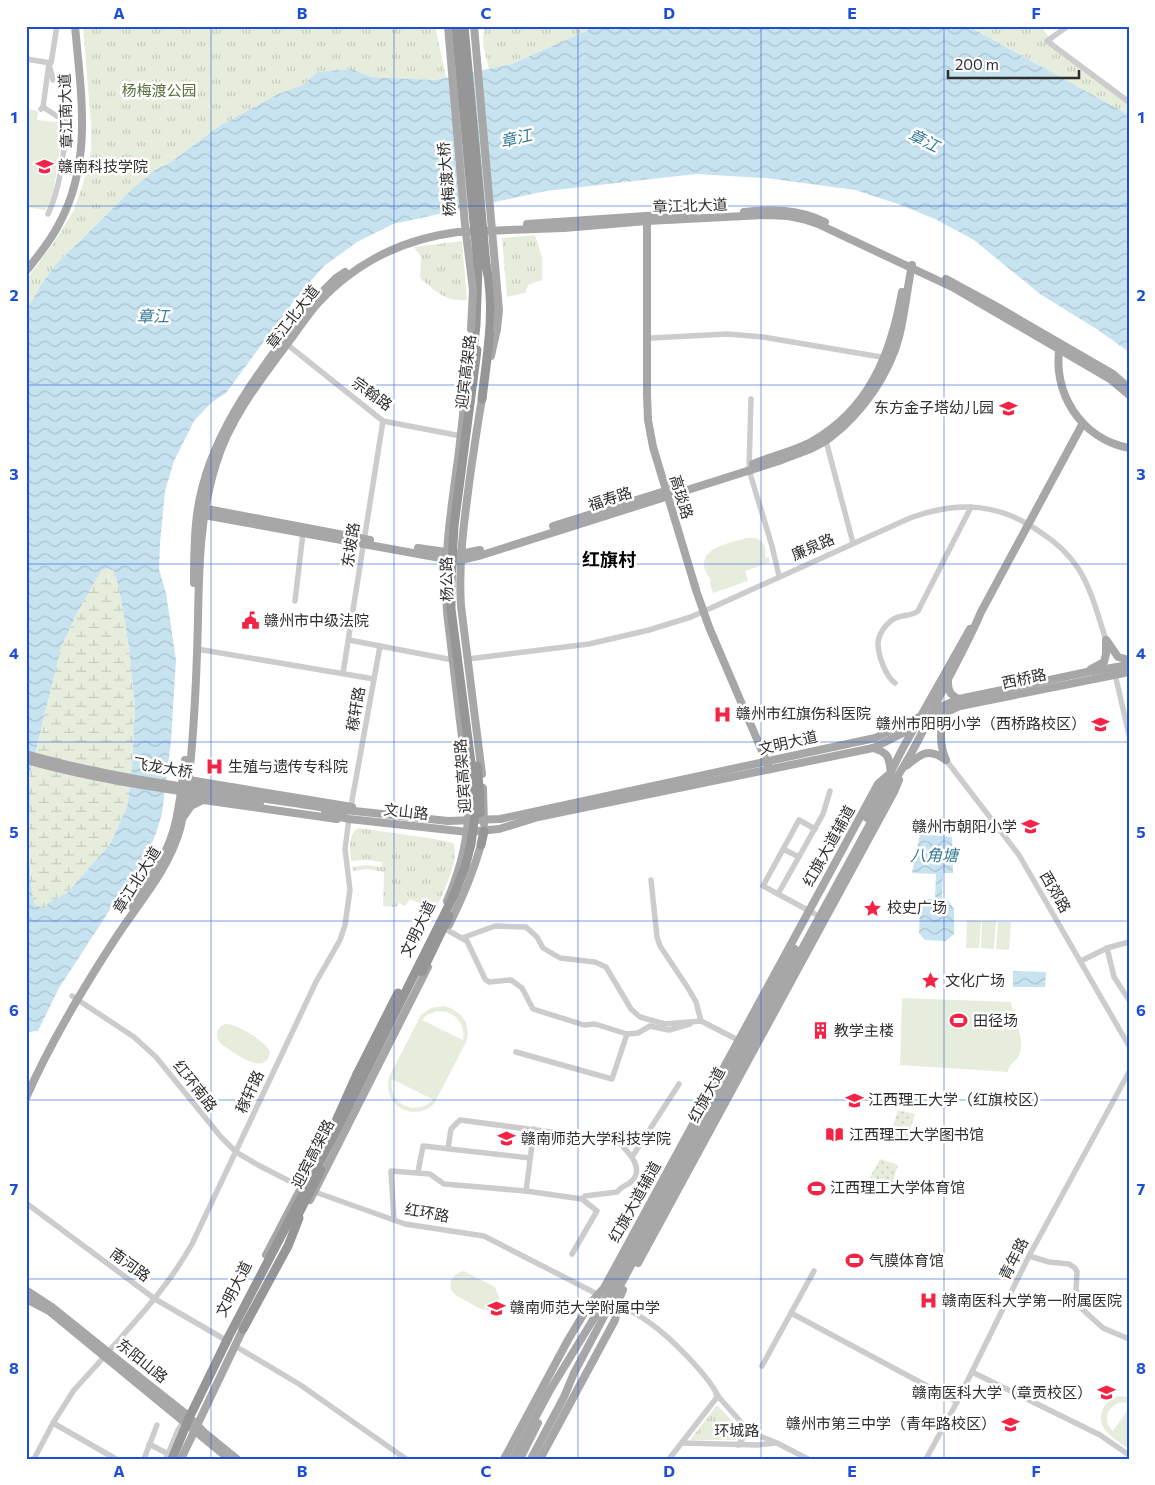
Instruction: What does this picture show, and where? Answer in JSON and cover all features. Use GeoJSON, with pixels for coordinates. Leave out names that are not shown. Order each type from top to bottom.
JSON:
{"type":"FeatureCollection","features":[{"type":"Feature","properties":{"kind":"highway"},"geometry":{"type":"LineString","coordinates":[[456,26],[482,266],[489,280],[490,298],[485,327],[474,343],[468,370]]}},
{"type":"Feature","properties":{"kind":"highway"},"geometry":{"type":"LineString","coordinates":[[464,26],[485,327],[482,399]]}},
{"type":"Feature","properties":{"kind":"highway","name":"迎宾高架路"},"geometry":{"type":"LineString","coordinates":[[172,1457],[229,1336],[338,1126],[454,895],[465,867],[471,844],[475,814],[472,770],[451,609],[450,582],[454,526],[485,327]]}},
{"type":"Feature","properties":{"kind":"highway","name":"迎宾高架路"},"geometry":{"type":"LineString","coordinates":[[172,1457],[195,1418],[229,1347],[314,1188],[444,930],[470,869],[480,823],[480,796],[464,656],[456,609],[456,583],[459,527],[480,350]]}},
{"type":"Feature","properties":{"kind":"highway","name":"文明大道"},"geometry":{"type":"LineString","coordinates":[[481,845],[484,831]]}},
{"type":"Feature","properties":{"kind":"highway"},"geometry":{"type":"LineString","coordinates":[[335,1123],[357,1074],[435,925],[454,895]]}},
{"type":"Feature","properties":{"kind":"highway"},"geometry":{"type":"LineString","coordinates":[[243,1329],[288,1246],[314,1188]]}},
{"type":"Feature","properties":{"kind":"main road","name":"章江南大道"},"geometry":{"type":"LineString","coordinates":[[26,264],[46,240],[64,203],[74,168],[81,132],[71,26]]}},
{"type":"Feature","properties":{"kind":"main road","name":"章江南大道"},"geometry":{"type":"LineString","coordinates":[[26,271],[50,241],[65,214],[79,168],[83,113],[75,26]]}},
{"type":"Feature","properties":{"kind":"main road","name":"杨梅渡大桥"},"geometry":{"type":"LineString","coordinates":[[448,26],[465,225],[473,290],[485,327]]}},
{"type":"Feature","properties":{"kind":"main road"},"geometry":{"type":"LineString","coordinates":[[474,26],[499,310],[485,327]]}},
{"type":"Feature","properties":{"kind":"main road","name":"章江北大道"},"geometry":{"type":"LineString","coordinates":[[26,1098],[75,997],[164,866],[182,820],[191,699],[201,511],[216,461],[246,403],[285,343],[317,304],[340,282],[368,261],[398,246],[428,237],[458,232],[603,220],[788,216],[818,224],[910,264],[1113,374],[1129,388]]}},
{"type":"Feature","properties":{"kind":"main road","name":"高琰路"},"geometry":{"type":"LineString","coordinates":[[649,218],[653,422],[668,493]]}},
{"type":"Feature","properties":{"kind":"main road","name":"高琰路"},"geometry":{"type":"LineString","coordinates":[[649,218],[648,409],[653,448],[705,609],[771,765]]}},
{"type":"Feature","properties":{"kind":"main road"},"geometry":{"type":"LineString","coordinates":[[485,327],[494,305],[489,229]]}},
{"type":"Feature","properties":{"kind":"main road","name":"福寿路"},"geometry":{"type":"LineString","coordinates":[[749,467],[810,442],[837,424],[857,404],[888,359],[898,339],[910,264]]}},
{"type":"Feature","properties":{"kind":"main road","name":"杨公路"},"geometry":{"type":"LineString","coordinates":[[484,831],[482,778],[461,606],[460,557],[482,399],[494,343],[485,327]]}},
{"type":"Feature","properties":{"kind":"main road"},"geometry":{"type":"LineString","coordinates":[[1060,346],[1058,370],[1063,391],[1072,410],[1082,423],[1103,439],[1129,448]]}},
{"type":"Feature","properties":{"kind":"main road","name":"章江北大道"},"geometry":{"type":"LineString","coordinates":[[1060,346],[1110,379],[1129,395]]}},
{"type":"Feature","properties":{"kind":"main road","name":"福寿路"},"geometry":{"type":"LineString","coordinates":[[201,511],[446,556],[482,555],[668,493],[810,449],[826,441],[852,418],[868,399],[882,377],[888,359]]}},
{"type":"Feature","properties":{"kind":"main road","name":"杨公路"},"geometry":{"type":"LineString","coordinates":[[468,370],[446,556],[445,584],[452,660],[469,796],[469,821]]}},
{"type":"Feature","properties":{"kind":"main road"},"geometry":{"type":"LineString","coordinates":[[933,710],[968,643],[981,612],[1082,423]]}},
{"type":"Feature","properties":{"kind":"main road","name":"章江北大道"},"geometry":{"type":"LineString","coordinates":[[185,780],[190,757],[196,699],[201,511]]}},
{"type":"Feature","properties":{"kind":"main road","name":"福寿路"},"geometry":{"type":"LineString","coordinates":[[201,511],[303,533],[365,542]]}},
{"type":"Feature","properties":{"kind":"main road","name":"红旗大道"},"geometry":{"type":"LineString","coordinates":[[513,1459],[550,1390],[608,1301],[889,789],[904,768],[914,749],[924,719],[963,639],[981,612]]}},
{"type":"Feature","properties":{"kind":"main road"},"geometry":{"type":"LineString","coordinates":[[1106,640],[1118,657],[1129,660]]}},
{"type":"Feature","properties":{"kind":"main road"},"geometry":{"type":"LineString","coordinates":[[1087,672],[1104,662],[1106,640]]}},
{"type":"Feature","properties":{"kind":"main road","name":"西桥路"},"geometry":{"type":"LineString","coordinates":[[924,719],[933,710],[959,699],[1129,665]]}},
{"type":"Feature","properties":{"kind":"main road","name":"西桥路"},"geometry":{"type":"LineString","coordinates":[[924,719],[960,706],[1129,672]]}},
{"type":"Feature","properties":{"kind":"main road"},"geometry":{"type":"LineString","coordinates":[[948,680],[949,691],[954,697],[959,699]]}},
{"type":"Feature","properties":{"kind":"main road"},"geometry":{"type":"LineString","coordinates":[[946,712],[941,734],[941,746],[946,760]]}},
{"type":"Feature","properties":{"kind":"main road","name":"文明大道"},"geometry":{"type":"LineString","coordinates":[[484,831],[771,765],[875,738],[924,719]]}},
{"type":"Feature","properties":{"kind":"main road","name":"文明大道"},"geometry":{"type":"LineString","coordinates":[[172,1457],[185,1418],[224,1339],[437,925],[460,866],[469,821],[519,815],[771,765],[873,748],[914,728],[924,719]]}},
{"type":"Feature","properties":{"kind":"main road","name":"红旗大道"},"geometry":{"type":"LineString","coordinates":[[531,1459],[564,1397],[608,1301],[742,1042],[812,912],[891,774],[914,728]]}},
{"type":"Feature","properties":{"kind":"main road"},"geometry":{"type":"LineString","coordinates":[[873,748],[882,750],[888,756],[891,774]]}},
{"type":"Feature","properties":{"kind":"main road"},"geometry":{"type":"LineString","coordinates":[[904,768],[921,754],[935,753],[946,760]]}},
{"type":"Feature","properties":{"kind":"main road","name":"飞龙大桥"},"geometry":{"type":"LineString","coordinates":[[26,754],[100,772],[326,810]]}},
{"type":"Feature","properties":{"kind":"main road"},"geometry":{"type":"LineString","coordinates":[[190,757],[194,773],[205,783]]}},
{"type":"Feature","properties":{"kind":"main road","name":"飞龙大桥"},"geometry":{"type":"LineString","coordinates":[[26,760],[112,780],[326,810]]}},
{"type":"Feature","properties":{"kind":"main road"},"geometry":{"type":"LineString","coordinates":[[185,780],[351,806],[365,812]]}},
{"type":"Feature","properties":{"kind":"main road"},"geometry":{"type":"LineString","coordinates":[[183,797],[324,818],[349,819]]}},
{"type":"Feature","properties":{"kind":"main road","name":"章江北大道"},"geometry":{"type":"LineString","coordinates":[[26,1086],[75,997],[164,853],[174,831],[183,797]]}},
{"type":"Feature","properties":{"kind":"main road"},"geometry":{"type":"LineString","coordinates":[[182,820],[191,806],[204,800]]}},
{"type":"Feature","properties":{"kind":"main road","name":"文山路"},"geometry":{"type":"LineString","coordinates":[[326,810],[365,812],[448,821],[469,821]]}},
{"type":"Feature","properties":{"kind":"main road","name":"文山路"},"geometry":{"type":"LineString","coordinates":[[326,810],[349,819],[468,832],[484,831]]}},
{"type":"Feature","properties":{"kind":"main road","name":"文明大道"},"geometry":{"type":"LineString","coordinates":[[314,1188],[462,900],[474,870],[481,845]]}},
{"type":"Feature","properties":{"kind":"main road","name":"东阳山路"},"geometry":{"type":"LineString","coordinates":[[26,1290],[52,1307],[106,1354]]}},
{"type":"Feature","properties":{"kind":"main road","name":"东阳山路"},"geometry":{"type":"LineString","coordinates":[[26,1299],[49,1311],[106,1354],[185,1418],[229,1459]]}},
{"type":"Feature","properties":{"kind":"main road"},"geometry":{"type":"LineString","coordinates":[[504,1459],[568,1340],[589,1306],[608,1301],[615,1320],[540,1459]]}},
{"type":"Feature","properties":{"kind":"main road","name":"文明大道"},"geometry":{"type":"LineString","coordinates":[[172,1457],[195,1428],[243,1329]]}},
{"type":"Feature","properties":{"kind":"main road"},"geometry":{"type":"LineString","coordinates":[[520,1459],[565,1367]]}},
{"type":"Feature","properties":{"kind":"main road"},"geometry":{"type":"LineString","coordinates":[[526,1459],[560,1395],[574,1373]]}},
{"type":"Feature","properties":{"kind":"main road","name":"东阳山路"},"geometry":{"type":"LineString","coordinates":[[195,1428],[238,1459]]}},
{"type":"Feature","properties":{"kind":"street"},"geometry":{"type":"LineString","coordinates":[[48,214],[55,201],[66,138],[66,122],[42,108],[49,63],[51,63],[58,26]]}},
{"type":"Feature","properties":{"kind":"street"},"geometry":{"type":"LineString","coordinates":[[1068,26],[1047,41],[1129,102]]}},
{"type":"Feature","properties":{"kind":"street"},"geometry":{"type":"LineString","coordinates":[[26,59],[49,63]]}},
{"type":"Feature","properties":{"kind":"street"},"geometry":{"type":"LineString","coordinates":[[49,63],[53,80]]}},
{"type":"Feature","properties":{"kind":"street"},"geometry":{"type":"LineString","coordinates":[[651,338],[727,334],[763,337],[888,359]]}},
{"type":"Feature","properties":{"kind":"street","name":"宗翰路"},"geometry":{"type":"LineString","coordinates":[[285,343],[383,421],[461,436]]}},
{"type":"Feature","properties":{"kind":"street"},"geometry":{"type":"LineString","coordinates":[[751,399],[749,467],[772,546],[778,576]]}},
{"type":"Feature","properties":{"kind":"street","name":"东坡路"},"geometry":{"type":"LineString","coordinates":[[343,674],[383,421]]}},
{"type":"Feature","properties":{"kind":"street"},"geometry":{"type":"LineString","coordinates":[[826,441],[853,544]]}},
{"type":"Feature","properties":{"kind":"street"},"geometry":{"type":"LineString","coordinates":[[895,684],[887,674],[878,641],[884,628],[890,622],[901,616],[914,614],[921,607],[971,506]]}},
{"type":"Feature","properties":{"kind":"street","name":"廉泉路"},"geometry":{"type":"LineString","coordinates":[[468,659],[589,644],[649,630],[691,617],[778,576],[924,512],[948,507],[971,506],[1003,512],[1029,524],[1058,544],[1078,569],[1095,602],[1106,640]]}},
{"type":"Feature","properties":{"kind":"street"},"geometry":{"type":"LineString","coordinates":[[295,600],[303,533]]}},
{"type":"Feature","properties":{"kind":"street"},"geometry":{"type":"LineString","coordinates":[[349,640],[452,660]]}},
{"type":"Feature","properties":{"kind":"street","name":"稼轩路"},"geometry":{"type":"LineString","coordinates":[[351,806],[380,646]]}},
{"type":"Feature","properties":{"kind":"street"},"geometry":{"type":"LineString","coordinates":[[198,649],[374,679]]}},
{"type":"Feature","properties":{"kind":"street"},"geometry":{"type":"LineString","coordinates":[[1115,674],[1129,735]]}},
{"type":"Feature","properties":{"kind":"street","name":"西郊路"},"geometry":{"type":"LineString","coordinates":[[946,760],[1019,855],[1127,1038],[1129,1046]]}},
{"type":"Feature","properties":{"kind":"street"},"geometry":{"type":"LineString","coordinates":[[778,894],[823,814],[830,791]]}},
{"type":"Feature","properties":{"kind":"street","name":"稼轩路"},"geometry":{"type":"LineString","coordinates":[[34,1459],[53,1423],[74,1390],[155,1298],[177,1270],[192,1244],[316,982],[340,940],[345,925],[350,890],[345,849],[349,819]]}},
{"type":"Feature","properties":{"kind":"street"},"geometry":{"type":"LineString","coordinates":[[812,912],[763,886],[799,820],[815,829]]}},
{"type":"Feature","properties":{"kind":"street"},"geometry":{"type":"LineString","coordinates":[[783,849],[799,857]]}},
{"type":"Feature","properties":{"kind":"street"},"geometry":{"type":"LineString","coordinates":[[651,880],[657,937],[660,946],[696,1002],[702,1020]]}},
{"type":"Feature","properties":{"kind":"street"},"geometry":{"type":"LineString","coordinates":[[462,938],[495,926],[526,927],[537,936],[543,948],[560,958],[595,962],[606,967],[631,1009],[640,1017],[665,1024],[702,1020],[742,1042]]}},
{"type":"Feature","properties":{"kind":"street"},"geometry":{"type":"LineString","coordinates":[[447,930],[470,944],[488,982],[512,980],[522,988],[533,1009],[584,1025],[595,1024],[627,1034],[638,1033],[650,1026],[669,1030],[702,1020]]}},
{"type":"Feature","properties":{"kind":"street"},"geometry":{"type":"LineString","coordinates":[[1081,961],[1107,948],[1129,942]]}},
{"type":"Feature","properties":{"kind":"street"},"geometry":{"type":"LineString","coordinates":[[1107,948],[1114,977],[1129,1000]]}},
{"type":"Feature","properties":{"kind":"street","name":"红环南路"},"geometry":{"type":"LineString","coordinates":[[75,997],[134,1036],[156,1057],[210,1124],[236,1152],[285,1181],[301,1187]]}},
{"type":"Feature","properties":{"kind":"street"},"geometry":{"type":"LineString","coordinates":[[516,1052],[612,1079],[627,1034]]}},
{"type":"Feature","properties":{"kind":"street","name":"青年路"},"geometry":{"type":"LineString","coordinates":[[926,1459],[957,1402],[1030,1256],[1129,1072]]}},
{"type":"Feature","properties":{"kind":"street"},"geometry":{"type":"LineString","coordinates":[[632,1157],[679,1084]]}},
{"type":"Feature","properties":{"kind":"street"},"geometry":{"type":"LineString","coordinates":[[448,1148],[452,1129],[460,1120],[618,1141],[632,1157],[637,1168],[636,1174],[631,1182],[621,1186],[617,1192],[585,1196],[582,1199]]}},
{"type":"Feature","properties":{"kind":"street"},"geometry":{"type":"LineString","coordinates":[[526,1190],[534,1129]]}},
{"type":"Feature","properties":{"kind":"street"},"geometry":{"type":"LineString","coordinates":[[418,1172],[422,1146],[530,1158]]}},
{"type":"Feature","properties":{"kind":"street"},"geometry":{"type":"LineString","coordinates":[[394,1220],[391,1170],[418,1172],[434,1176],[444,1184],[526,1190],[582,1199],[597,1210],[572,1254]]}},
{"type":"Feature","properties":{"kind":"street","name":"红环路"},"geometry":{"type":"LineString","coordinates":[[301,1187],[314,1188],[394,1220],[412,1225],[484,1236],[547,1268],[651,1327],[688,1362],[744,1427],[777,1443]]}},
{"type":"Feature","properties":{"kind":"street","name":"南河路"},"geometry":{"type":"LineString","coordinates":[[26,1204],[155,1298],[224,1339]]}},
{"type":"Feature","properties":{"kind":"street"},"geometry":{"type":"LineString","coordinates":[[1030,1256],[1049,1262],[1070,1264],[1076,1268],[1076,1290],[1084,1300],[1082,1308],[1103,1328],[1129,1339]]}},
{"type":"Feature","properties":{"kind":"street"},"geometry":{"type":"LineString","coordinates":[[762,1366],[814,1271]]}},
{"type":"Feature","properties":{"kind":"street"},"geometry":{"type":"LineString","coordinates":[[791,1313],[957,1402]]}},
{"type":"Feature","properties":{"kind":"street"},"geometry":{"type":"LineString","coordinates":[[235,1346],[299,1384],[406,1459]]}},
{"type":"Feature","properties":{"kind":"street"},"geometry":{"type":"LineString","coordinates":[[972,1372],[1100,1435],[1129,1455]]}},
{"type":"Feature","properties":{"kind":"street"},"geometry":{"type":"LineString","coordinates":[[669,1459],[718,1396]]}},
{"type":"Feature","properties":{"kind":"street"},"geometry":{"type":"LineString","coordinates":[[53,1423],[116,1459]]}},
{"type":"Feature","properties":{"kind":"street"},"geometry":{"type":"LineString","coordinates":[[144,1459],[157,1425]]}},
{"type":"Feature","properties":{"kind":"street"},"geometry":{"type":"LineString","coordinates":[[738,1445],[743,1438],[744,1427]]}},
{"type":"Feature","properties":{"kind":"street","name":"环城路"},"geometry":{"type":"LineString","coordinates":[[683,1443],[738,1445],[777,1443],[808,1459]]}},
{"type":"Feature","properties":{"kind":"street"},"geometry":{"type":"LineString","coordinates":[[149,1444],[172,1457]]}},
{"type":"Feature","properties":{"kind":"green space","name":"杨梅渡公园"},"geometry":{"type":"Polygon","coordinates":[[[83,26],[435,26],[446,77],[434,80],[372,77],[351,69],[317,72],[303,85],[280,93],[219,126],[171,162],[155,170],[131,190],[56,264],[42,283],[26,311],[26,280],[54,242],[74,210],[88,168],[91,148],[91,125],[83,26]]]}},
{"type":"Feature","properties":{"kind":"green space"},"geometry":{"type":"Polygon","coordinates":[[[484,26],[597,26],[512,64],[489,69],[483,45],[484,26]]]}},
{"type":"Feature","properties":{"kind":"green space"},"geometry":{"type":"Polygon","coordinates":[[[968,26],[1040,26],[1063,53],[1129,99],[1129,115],[968,26]]]}},
{"type":"Feature","properties":{"kind":"green space"},"geometry":{"type":"Polygon","coordinates":[[[26,109],[38,111],[37,120],[64,123],[52,201],[45,210],[26,207],[26,109]]]}},
{"type":"Feature","properties":{"kind":"green space"},"geometry":{"type":"Polygon","coordinates":[[[535,235],[542,257],[542,280],[528,285],[525,293],[507,297],[502,238],[535,235]]]}},
{"type":"Feature","properties":{"kind":"green space"},"geometry":{"type":"Polygon","coordinates":[[[462,241],[467,300],[453,299],[441,295],[420,278],[421,257],[414,247],[462,241]]]}},
{"type":"Feature","properties":{"kind":"green space"},"geometry":{"type":"Polygon","coordinates":[[[746,538],[755,538],[762,542],[766,553],[765,558],[769,557],[770,562],[745,571],[748,581],[713,593],[711,582],[704,567],[708,553],[720,546],[746,538]]]}},
{"type":"Feature","properties":{"kind":"green space"},"geometry":{"type":"Polygon","coordinates":[[[107,568],[114,571],[119,588],[129,647],[135,707],[132,768],[127,807],[110,844],[68,892],[49,903],[45,909],[34,904],[31,891],[29,780],[61,648],[77,613],[100,571],[107,568]]]}},
{"type":"Feature","properties":{"kind":"green space"},"geometry":{"type":"Polygon","coordinates":[[[358,828],[453,843],[455,850],[452,869],[432,916],[428,915],[419,903],[410,899],[405,906],[399,903],[396,907],[383,906],[384,872],[367,869],[353,871],[352,867],[366,865],[382,867],[382,862],[351,861],[351,838],[358,828]]]}},
{"type":"Feature","properties":{"kind":"green space"},"geometry":{"type":"Polygon","coordinates":[[[967,920],[981,921],[979,948],[966,948],[967,920]]]}},
{"type":"Feature","properties":{"kind":"green space"},"geometry":{"type":"Polygon","coordinates":[[[982,921],[996,921],[994,949],[981,948],[982,921]]]}},
{"type":"Feature","properties":{"kind":"green space"},"geometry":{"type":"Polygon","coordinates":[[[998,922],[1011,922],[1009,950],[996,949],[998,922]]]}},
{"type":"Feature","properties":{"kind":"green space","name":"田径场"},"geometry":{"type":"Polygon","coordinates":[[[902,998],[1011,1002],[1020,1033],[1021,1046],[1019,1056],[1010,1066],[1008,1072],[900,1065],[902,998]]]}},
{"type":"Feature","properties":{"kind":"green space"},"geometry":{"type":"Polygon","coordinates":[[[443,1006],[451,1008],[461,1015],[466,1022],[468,1034],[466,1042],[434,1104],[417,1112],[409,1111],[401,1108],[390,1096],[388,1087],[389,1077],[421,1015],[431,1008],[443,1006]],[[437,1011],[427,1015],[422,1020],[463,1040],[463,1028],[458,1019],[449,1013],[437,1011]],[[392,1079],[394,1095],[404,1105],[418,1107],[426,1105],[433,1100],[432,1099],[392,1079]]]}},
{"type":"Feature","properties":{"kind":"green space"},"geometry":{"type":"Polygon","coordinates":[[[225,1024],[243,1030],[263,1043],[270,1052],[267,1060],[262,1063],[248,1061],[221,1044],[217,1038],[217,1032],[225,1024]]]}},
{"type":"Feature","properties":{"kind":"green space"},"geometry":{"type":"Polygon","coordinates":[[[898,1110],[915,1114],[907,1140],[890,1135],[898,1110]]]}},
{"type":"Feature","properties":{"kind":"green space"},"geometry":{"type":"Polygon","coordinates":[[[880,1159],[898,1165],[891,1188],[869,1179],[880,1159]]]}},
{"type":"Feature","properties":{"kind":"green space"},"geometry":{"type":"Polygon","coordinates":[[[464,1271],[495,1287],[499,1297],[494,1308],[491,1310],[482,1309],[453,1293],[451,1281],[455,1276],[464,1271]]]}},
{"type":"Feature","properties":{"kind":"green space"},"geometry":{"type":"Polygon","coordinates":[[[1119,1396],[1129,1397],[1129,1403],[1117,1404],[1112,1407],[1107,1415],[1107,1421],[1113,1431],[1129,1408],[1129,1449],[1109,1435],[1101,1421],[1102,1411],[1105,1406],[1113,1398],[1119,1396]]]}},
{"type":"Feature","properties":{"kind":"green space"},"geometry":{"type":"Polygon","coordinates":[[[717,1405],[738,1427],[736,1440],[690,1440],[717,1405]]]}},
{"type":"Feature","properties":{"kind":"water","name":"章江"},"geometry":{"type":"Polygon","coordinates":[[[597,26],[968,26],[1129,115],[1129,352],[1098,330],[1040,294],[974,240],[935,219],[855,190],[766,178],[696,174],[546,191],[393,224],[357,242],[324,266],[296,298],[226,393],[211,403],[194,421],[174,461],[165,491],[159,569],[166,593],[176,660],[171,741],[162,814],[144,863],[113,905],[59,988],[38,1031],[26,1032],[26,311],[42,283],[56,264],[131,190],[155,170],[171,162],[219,126],[280,93],[303,85],[317,72],[351,69],[372,77],[434,80],[512,64],[597,26]],[[107,568],[100,572],[77,613],[61,648],[29,779],[30,877],[34,904],[45,909],[48,903],[68,892],[110,844],[127,807],[132,768],[135,707],[129,647],[119,588],[114,571],[107,568]]]}},
{"type":"Feature","properties":{"kind":"water","name":"八角塘"},"geometry":{"type":"Polygon","coordinates":[[[920,834],[952,837],[953,873],[943,873],[942,899],[948,900],[954,909],[954,934],[946,941],[925,940],[919,933],[920,908],[928,899],[935,899],[936,874],[912,873],[920,834]]]}},
{"type":"Feature","properties":{"kind":"water"},"geometry":{"type":"Polygon","coordinates":[[[1013,971],[1046,972],[1045,987],[1013,987],[1013,971]]]}},
{"type":"Feature","properties":{"kind":"place","name":"赣南科技学院"},"geometry":{"type":"Point","coordinates":[44,167]}},
{"type":"Feature","properties":{"kind":"place","name":"东方金子塔幼儿园"},"geometry":{"type":"Point","coordinates":[1008,408]}},
{"type":"Feature","properties":{"kind":"place","name":"赣州市中级法院"},"geometry":{"type":"Point","coordinates":[250,621]}},
{"type":"Feature","properties":{"kind":"place","name":"赣州市红旗伤科医院"},"geometry":{"type":"Point","coordinates":[722,714]}},
{"type":"Feature","properties":{"kind":"place","name":"赣州市阳明小学（西桥路校区）"},"geometry":{"type":"Point","coordinates":[1100,724]}},
{"type":"Feature","properties":{"kind":"place","name":"生殖与遗传专科院"},"geometry":{"type":"Point","coordinates":[214,767]}},
{"type":"Feature","properties":{"kind":"place","name":"赣州市朝阳小学"},"geometry":{"type":"Point","coordinates":[1031,827]}},
{"type":"Feature","properties":{"kind":"place","name":"校史广场"},"geometry":{"type":"Point","coordinates":[873,908]}},
{"type":"Feature","properties":{"kind":"place","name":"文化广场"},"geometry":{"type":"Point","coordinates":[931,981]}},
{"type":"Feature","properties":{"kind":"place","name":"田径场"},"geometry":{"type":"Point","coordinates":[959,1021]}},
{"type":"Feature","properties":{"kind":"place","name":"教学主楼"},"geometry":{"type":"Point","coordinates":[820,1031]}},
{"type":"Feature","properties":{"kind":"place","name":"江西理工大学（红旗校区）"},"geometry":{"type":"Point","coordinates":[854,1100]}},
{"type":"Feature","properties":{"kind":"place","name":"江西理工大学图书馆"},"geometry":{"type":"Point","coordinates":[835,1135]}},
{"type":"Feature","properties":{"kind":"place","name":"赣南师范大学科技学院"},"geometry":{"type":"Point","coordinates":[507,1139]}},
{"type":"Feature","properties":{"kind":"place","name":"江西理工大学体育馆"},"geometry":{"type":"Point","coordinates":[816,1188]}},
{"type":"Feature","properties":{"kind":"place","name":"气膜体育馆"},"geometry":{"type":"Point","coordinates":[855,1261]}},
{"type":"Feature","properties":{"kind":"place","name":"赣南医科大学第一附属医院"},"geometry":{"type":"Point","coordinates":[928,1301]}},
{"type":"Feature","properties":{"kind":"place","name":"赣南师范大学附属中学"},"geometry":{"type":"Point","coordinates":[496,1308]}},
{"type":"Feature","properties":{"kind":"place","name":"赣南医科大学（章贡校区）"},"geometry":{"type":"Point","coordinates":[1106,1393]}},
{"type":"Feature","properties":{"kind":"place","name":"赣州市第三中学（青年路校区）"},"geometry":{"type":"Point","coordinates":[1010,1424]}},
{"type":"Feature","properties":{"kind":"district","name":"红旗村"},"geometry":{"type":"Point","coordinates":[609,560]}}]}
